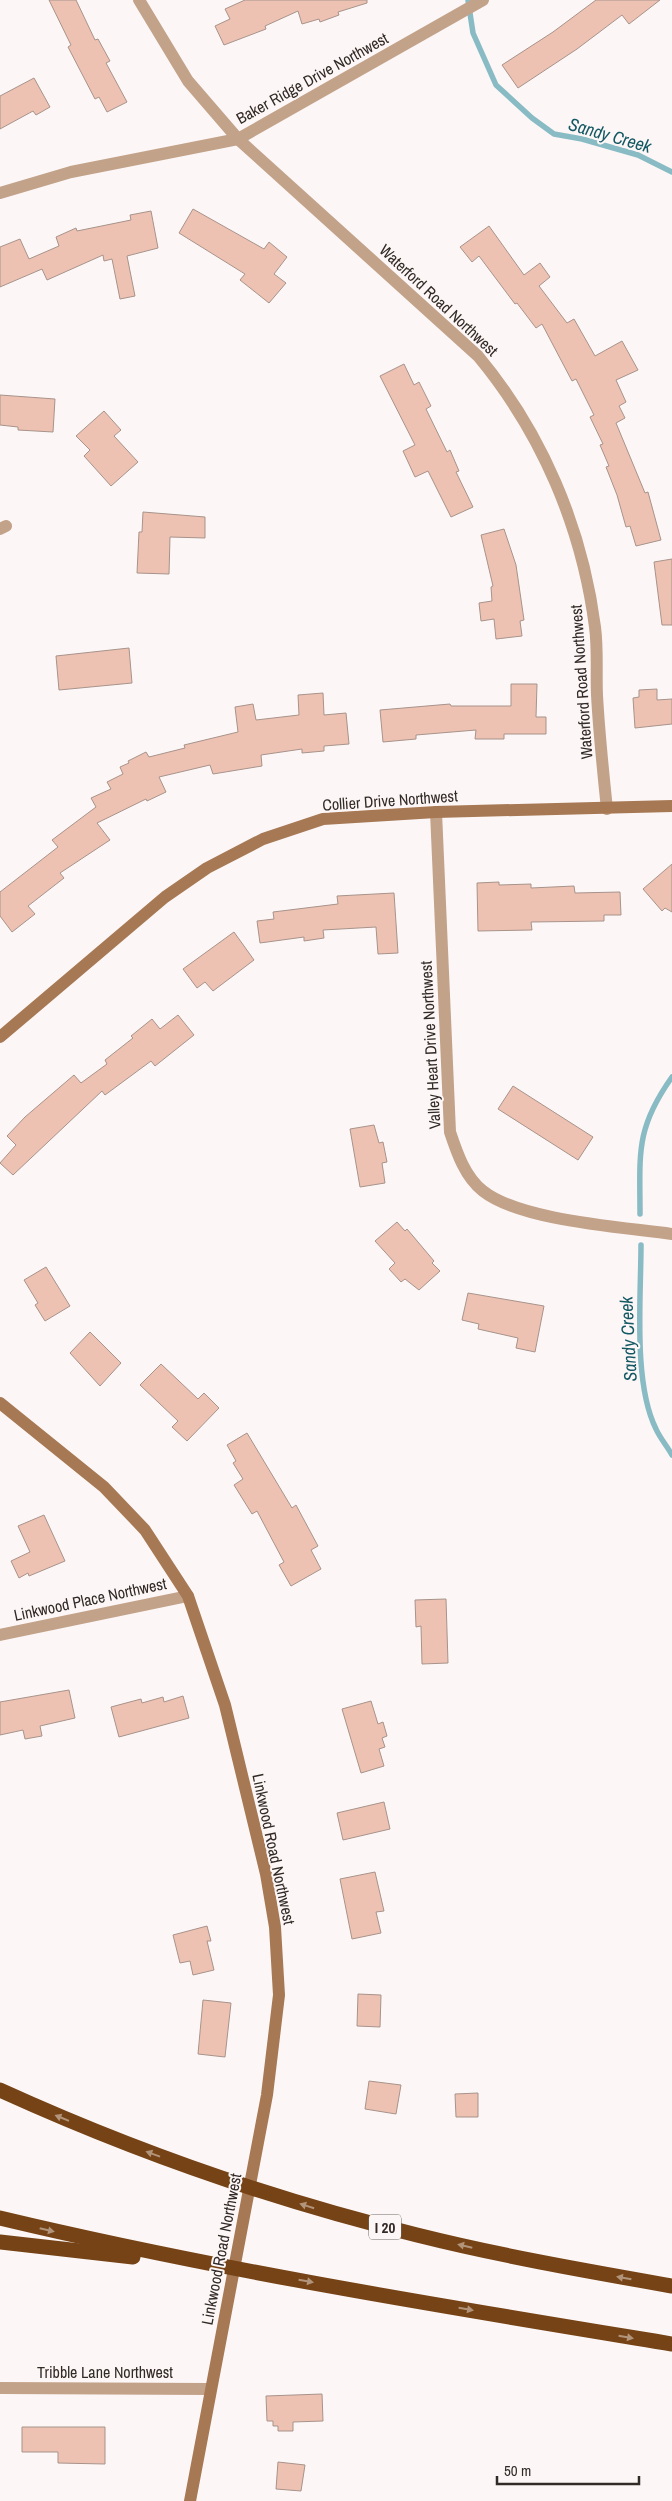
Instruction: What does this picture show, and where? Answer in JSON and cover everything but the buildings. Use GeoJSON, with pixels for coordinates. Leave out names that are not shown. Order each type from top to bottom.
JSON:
{"type":"FeatureCollection","features":[{"type":"Feature","properties":{"kind":"highway","name":"I 20"},"geometry":{"type":"LineString","coordinates":[[0,2090],[133,2146],[306,2206],[484,2251],[672,2286]]}},
{"type":"Feature","properties":{"kind":"highway"},"geometry":{"type":"LineString","coordinates":[[0,2218],[155,2253],[258,2273],[672,2344]]}},
{"type":"Feature","properties":{"kind":"highway"},"geometry":{"type":"LineString","coordinates":[[0,2242],[258,2273]]}},
{"type":"Feature","properties":{"kind":"street","name":"Waterford Road Northwest"},"geometry":{"type":"LineString","coordinates":[[139,0],[188,80],[238,138],[478,356],[505,388],[537,441],[569,514],[589,585],[596,630],[597,695],[607,809]]}},
{"type":"Feature","properties":{"kind":"street","name":"Baker Ridge Drive Northwest"},"geometry":{"type":"LineString","coordinates":[[0,193],[71,172],[238,138],[483,0]]}},
{"type":"Feature","properties":{"kind":"street","name":"Collier Drive Northwest"},"geometry":{"type":"LineString","coordinates":[[0,1037],[165,897],[207,868],[263,839],[323,819],[436,812],[672,806]]}},
{"type":"Feature","properties":{"kind":"street","name":"Valley Heart Drive Northwest"},"geometry":{"type":"LineString","coordinates":[[436,812],[450,1132],[458,1156],[471,1178],[483,1192],[507,1204],[564,1220],[672,1234]]}},
{"type":"Feature","properties":{"kind":"street","name":"Linkwood Road Northwest"},"geometry":{"type":"LineString","coordinates":[[0,1403],[104,1487],[145,1530],[188,1596],[225,1705],[266,1874],[275,1927],[279,1995],[267,2095],[190,2501]]}},
{"type":"Feature","properties":{"kind":"street","name":"Linkwood Place Northwest"},"geometry":{"type":"LineString","coordinates":[[0,1635],[188,1596]]}},
{"type":"Feature","properties":{"kind":"street","name":"Tribble Lane Northwest"},"geometry":{"type":"LineString","coordinates":[[0,2388],[210,2389]]}},
{"type":"Feature","properties":{"kind":"waterway","name":"Sandy Creek"},"geometry":{"type":"LineString","coordinates":[[468,0],[473,33],[496,85],[532,118],[554,134],[582,139],[638,155],[672,172]]}},
{"type":"Feature","properties":{"kind":"waterway","name":"Sandy Creek"},"geometry":{"type":"LineString","coordinates":[[640,1214],[640,1158],[642,1143],[651,1112],[672,1077]]}},
{"type":"Feature","properties":{"kind":"waterway","name":"Sandy Creek"},"geometry":{"type":"LineString","coordinates":[[641,1245],[640,1340],[644,1388],[656,1429],[672,1455]]}}]}
